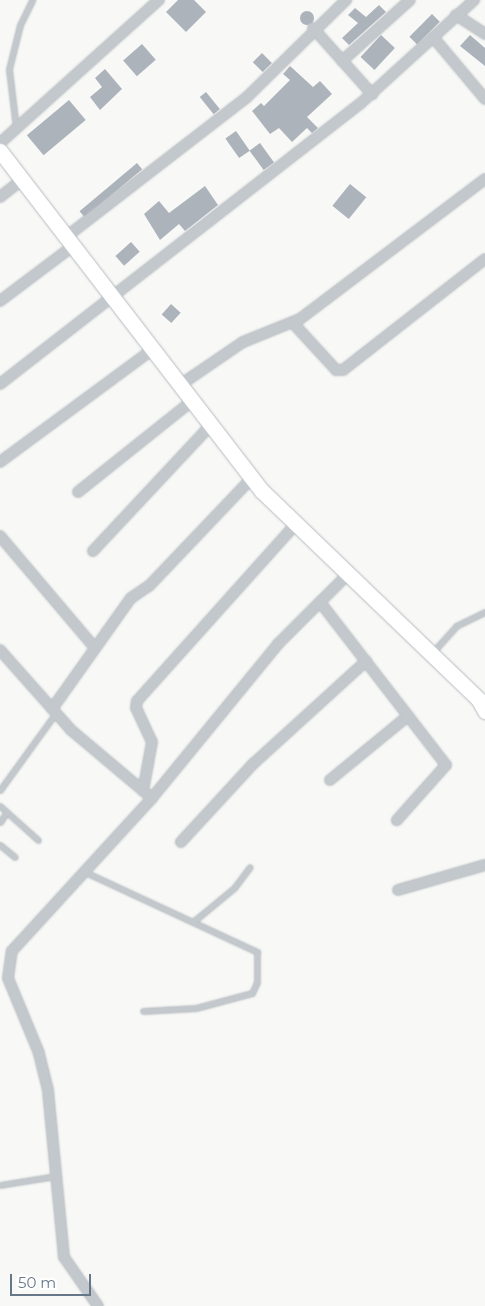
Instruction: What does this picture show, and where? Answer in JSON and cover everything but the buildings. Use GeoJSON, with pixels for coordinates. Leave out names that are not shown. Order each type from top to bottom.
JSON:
{"type":"FeatureCollection","features":[{"type":"Feature","properties":{"kind":"main road"},"geometry":{"type":"LineString","coordinates":[[0,151],[252,478],[296,524],[431,653],[485,711]]}},
{"type":"Feature","properties":{"kind":"street"},"geometry":{"type":"LineString","coordinates":[[0,143],[159,0]]}},
{"type":"Feature","properties":{"kind":"street"},"geometry":{"type":"LineString","coordinates":[[0,301],[69,242],[247,97],[313,28],[346,0]]}},
{"type":"Feature","properties":{"kind":"street"},"geometry":{"type":"LineString","coordinates":[[342,60],[410,0]]}},
{"type":"Feature","properties":{"kind":"street"},"geometry":{"type":"LineString","coordinates":[[0,384],[372,94],[474,0]]}},
{"type":"Feature","properties":{"kind":"street"},"geometry":{"type":"LineString","coordinates":[[456,15],[485,34]]}},
{"type":"Feature","properties":{"kind":"street"},"geometry":{"type":"LineString","coordinates":[[313,28],[372,94]]}},
{"type":"Feature","properties":{"kind":"street"},"geometry":{"type":"LineString","coordinates":[[432,37],[485,99]]}},
{"type":"Feature","properties":{"kind":"street"},"geometry":{"type":"LineString","coordinates":[[180,385],[243,342],[293,323],[485,179]]}},
{"type":"Feature","properties":{"kind":"street"},"geometry":{"type":"LineString","coordinates":[[0,196],[22,180]]}},
{"type":"Feature","properties":{"kind":"street"},"geometry":{"type":"LineString","coordinates":[[293,323],[336,370],[343,370],[485,258]]}},
{"type":"Feature","properties":{"kind":"street"},"geometry":{"type":"LineString","coordinates":[[0,462],[152,350]]}},
{"type":"Feature","properties":{"kind":"street"},"geometry":{"type":"LineString","coordinates":[[78,492],[192,401]]}},
{"type":"Feature","properties":{"kind":"street"},"geometry":{"type":"LineString","coordinates":[[93,552],[211,425]]}},
{"type":"Feature","properties":{"kind":"street"},"geometry":{"type":"LineString","coordinates":[[54,711],[95,648],[131,598],[149,586],[252,478]]}},
{"type":"Feature","properties":{"kind":"street"},"geometry":{"type":"LineString","coordinates":[[148,794],[152,742],[136,708],[137,701],[296,524]]}},
{"type":"Feature","properties":{"kind":"street"},"geometry":{"type":"LineString","coordinates":[[0,536],[95,648]]}},
{"type":"Feature","properties":{"kind":"street"},"geometry":{"type":"LineString","coordinates":[[98,1306],[64,1256],[48,1090],[39,1053],[8,978],[8,964],[24,935],[85,872],[148,794],[278,644],[348,574]]}},
{"type":"Feature","properties":{"kind":"street"},"geometry":{"type":"LineString","coordinates":[[320,602],[446,768],[397,820]]}},
{"type":"Feature","properties":{"kind":"street"},"geometry":{"type":"LineString","coordinates":[[0,650],[54,711],[148,794]]}},
{"type":"Feature","properties":{"kind":"street"},"geometry":{"type":"LineString","coordinates":[[181,842],[258,758],[366,661]]}},
{"type":"Feature","properties":{"kind":"street"},"geometry":{"type":"LineString","coordinates":[[330,780],[408,716]]}},
{"type":"Feature","properties":{"kind":"street"},"geometry":{"type":"LineString","coordinates":[[398,890],[485,864]]}},
{"type":"Feature","properties":{"kind":"lane"},"geometry":{"type":"LineString","coordinates":[[16,129],[9,69],[20,25],[32,0]]}},
{"type":"Feature","properties":{"kind":"lane"},"geometry":{"type":"LineString","coordinates":[[431,653],[456,626],[485,612]]}},
{"type":"Feature","properties":{"kind":"lane"},"geometry":{"type":"LineString","coordinates":[[0,790],[54,711]]}},
{"type":"Feature","properties":{"kind":"lane"},"geometry":{"type":"LineString","coordinates":[[0,806],[6,814],[38,840]]}},
{"type":"Feature","properties":{"kind":"lane"},"geometry":{"type":"LineString","coordinates":[[0,822],[6,814]]}},
{"type":"Feature","properties":{"kind":"lane"},"geometry":{"type":"LineString","coordinates":[[0,844],[15,857]]}},
{"type":"Feature","properties":{"kind":"lane"},"geometry":{"type":"LineString","coordinates":[[194,921],[234,888],[250,867]]}},
{"type":"Feature","properties":{"kind":"lane"},"geometry":{"type":"LineString","coordinates":[[85,872],[255,949],[256,988],[237,999],[196,1008],[143,1011]]}},
{"type":"Feature","properties":{"kind":"lane"},"geometry":{"type":"LineString","coordinates":[[0,1185],[56,1176]]}}]}
